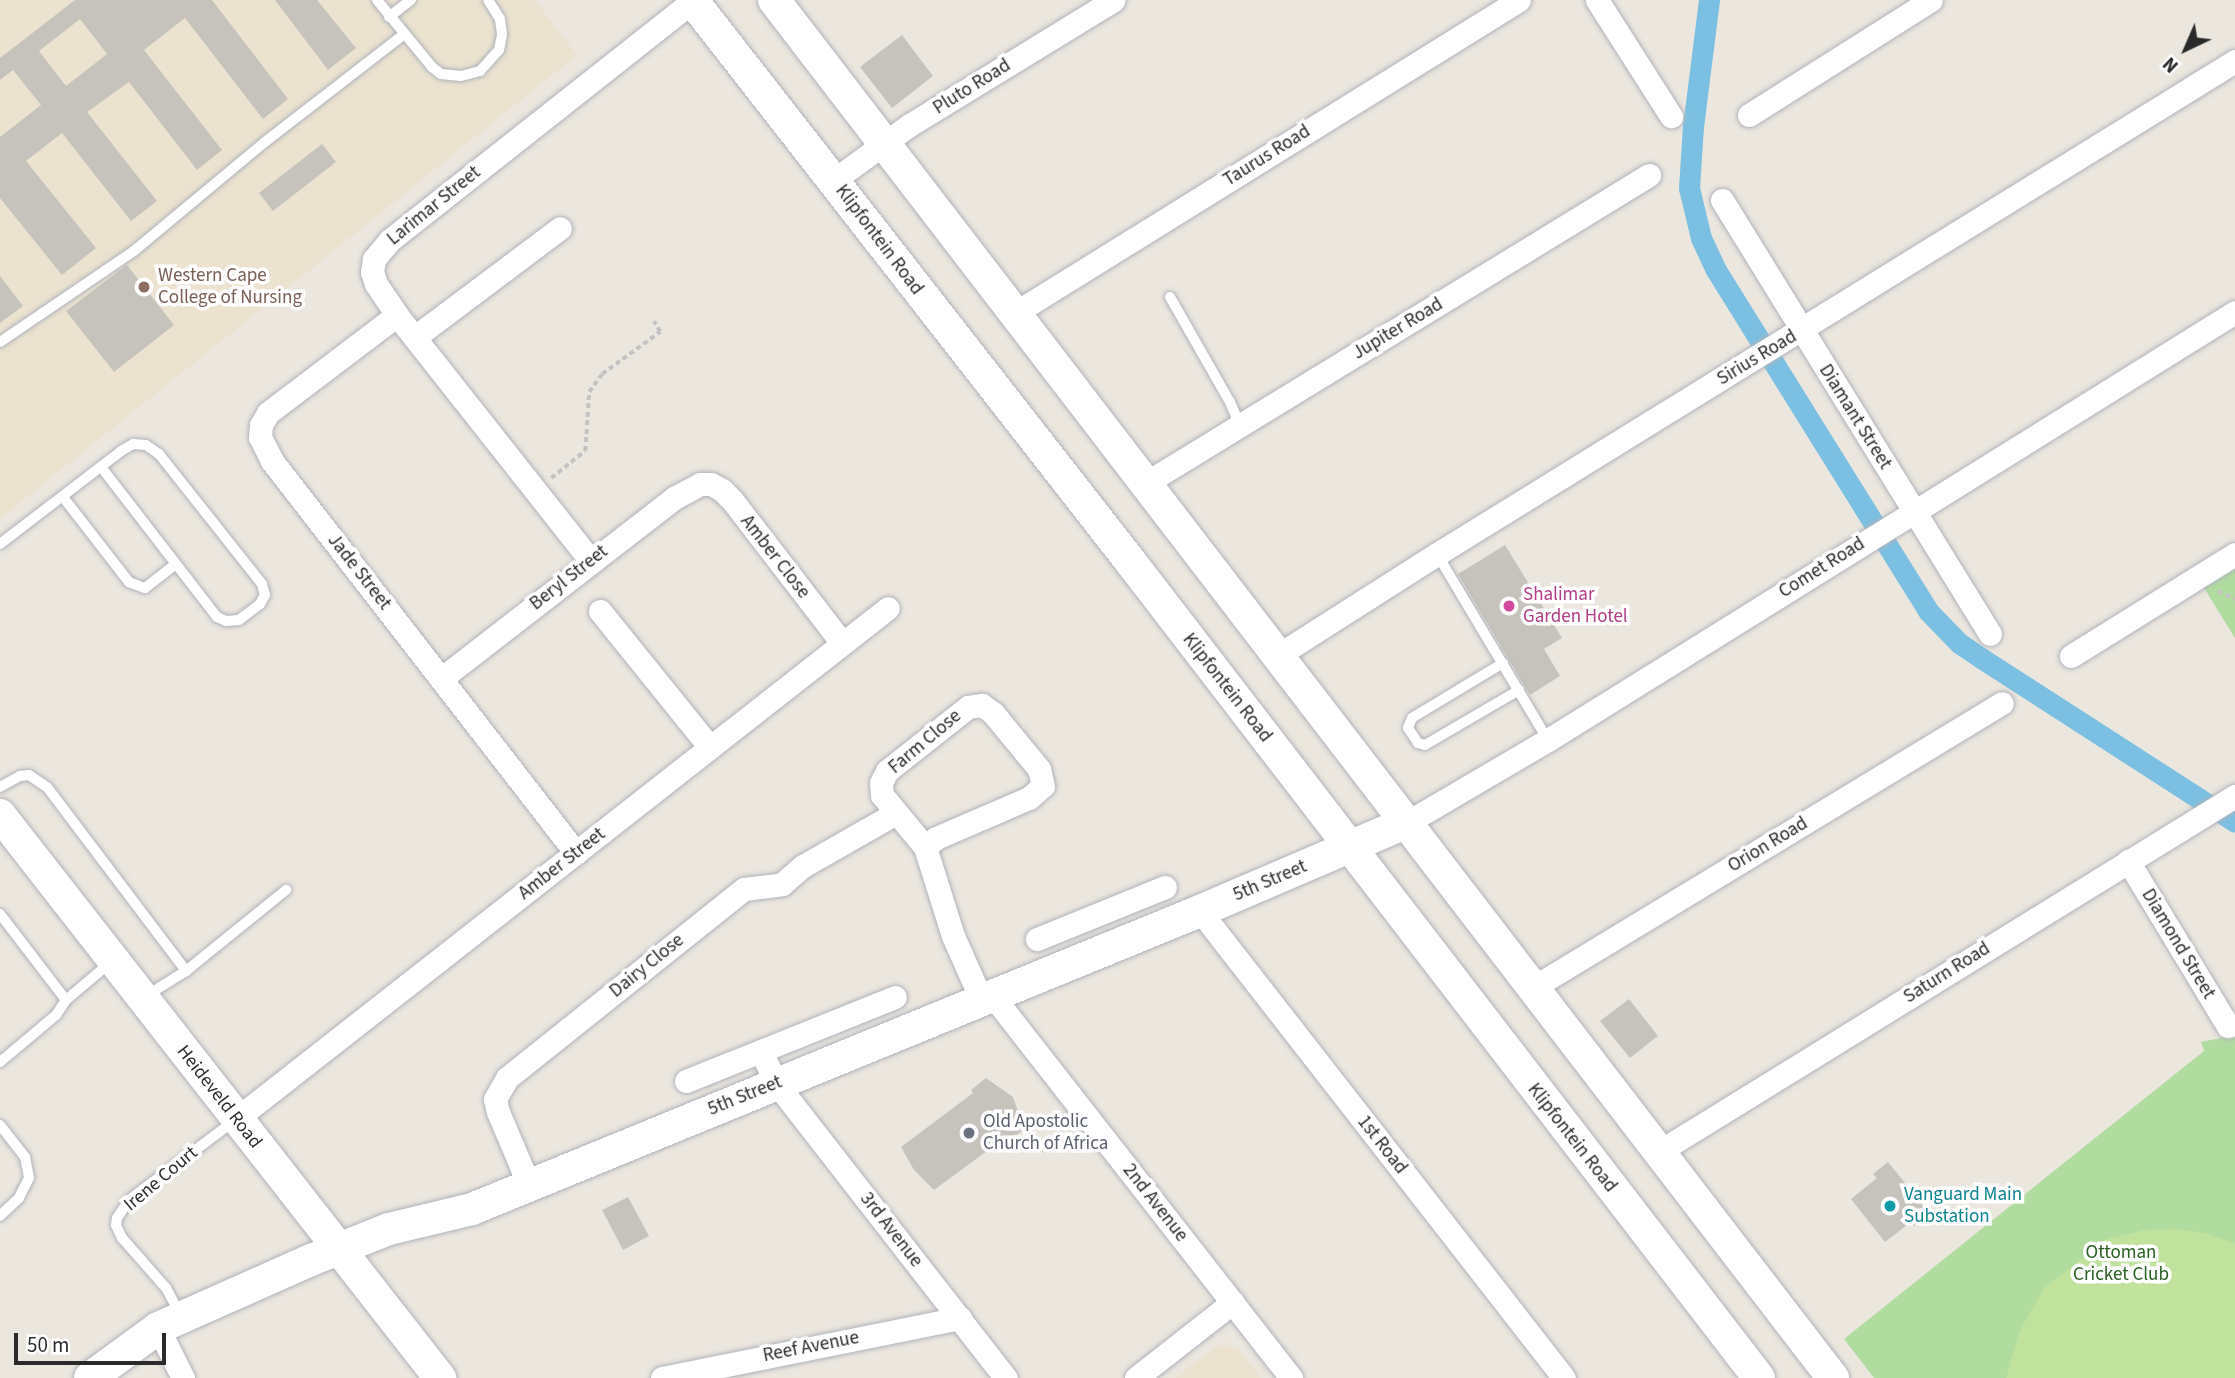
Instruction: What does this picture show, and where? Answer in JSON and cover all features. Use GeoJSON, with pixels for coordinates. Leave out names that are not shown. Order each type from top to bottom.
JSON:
{"type":"FeatureCollection","features":[{"type":"Feature","properties":{"kind":"main road"},"geometry":{"type":"LineString","coordinates":[[774,0],[1280,654],[1833,1378]]}},
{"type":"Feature","properties":{"kind":"main road","name":"Klipfontein Road"},"geometry":{"type":"LineString","coordinates":[[693,1],[1759,1378]]}},
{"type":"Feature","properties":{"kind":"main road","name":"Heideveld Road"},"geometry":{"type":"LineString","coordinates":[[0,816],[440,1378]]}},
{"type":"Feature","properties":{"kind":"main road","name":"5th Street"},"geometry":{"type":"LineString","coordinates":[[90,1378],[170,1322],[338,1249],[389,1229],[472,1209],[1200,911],[1408,822]]}},
{"type":"Feature","properties":{"kind":"street","name":"Pluto Road"},"geometry":{"type":"LineString","coordinates":[[834,180],[884,143],[1114,0]]}},
{"type":"Feature","properties":{"kind":"street","name":"Taurus Road"},"geometry":{"type":"LineString","coordinates":[[1015,313],[1519,0]]}},
{"type":"Feature","properties":{"kind":"street"},"geometry":{"type":"LineString","coordinates":[[1597,0],[1671,116]]}},
{"type":"Feature","properties":{"kind":"street"},"geometry":{"type":"LineString","coordinates":[[1748,115],[1931,0]]}},
{"type":"Feature","properties":{"kind":"street","name":"Larimar Street"},"geometry":{"type":"LineString","coordinates":[[591,561],[397,315],[376,284],[372,272],[374,259],[381,248],[693,1]]}},
{"type":"Feature","properties":{"kind":"street","name":"Sirius Road"},"geometry":{"type":"LineString","coordinates":[[1280,654],[1437,554],[2235,61]]}},
{"type":"Feature","properties":{"kind":"street","name":"Jupiter Road"},"geometry":{"type":"LineString","coordinates":[[1146,483],[1649,175]]}},
{"type":"Feature","properties":{"kind":"street","name":"Diamant Street"},"geometry":{"type":"LineString","coordinates":[[1721,200],[1792,337],[1913,512],[1990,634]]}},
{"type":"Feature","properties":{"kind":"street"},"geometry":{"type":"LineString","coordinates":[[415,337],[560,228]]}},
{"type":"Feature","properties":{"kind":"street","name":"Comet Road"},"geometry":{"type":"LineString","coordinates":[[1408,822],[1548,740],[2235,312]]}},
{"type":"Feature","properties":{"kind":"street","name":"Jade Street"},"geometry":{"type":"LineString","coordinates":[[397,315],[268,413],[261,425],[260,437],[272,461],[576,853]]}},
{"type":"Feature","properties":{"kind":"street","name":"Beryl Street"},"geometry":{"type":"LineString","coordinates":[[442,678],[591,561],[681,494],[700,484]]}},
{"type":"Feature","properties":{"kind":"street","name":"Amber Close"},"geometry":{"type":"LineString","coordinates":[[700,484],[711,484],[732,500],[842,643]]}},
{"type":"Feature","properties":{"kind":"street"},"geometry":{"type":"LineString","coordinates":[[2071,656],[2235,554]]}},
{"type":"Feature","properties":{"kind":"street","name":"Amber Street"},"geometry":{"type":"LineString","coordinates":[[236,1119],[888,608]]}},
{"type":"Feature","properties":{"kind":"street"},"geometry":{"type":"LineString","coordinates":[[600,611],[709,746]]}},
{"type":"Feature","properties":{"kind":"street","name":"Orion Road"},"geometry":{"type":"LineString","coordinates":[[1534,987],[2002,703]]}},
{"type":"Feature","properties":{"kind":"street","name":"Farm Close"},"geometry":{"type":"LineString","coordinates":[[925,847],[936,838],[1029,798],[1043,786],[1039,769],[993,713],[982,705],[968,707],[887,771],[881,783],[882,795],[925,847],[954,936],[986,997]]}},
{"type":"Feature","properties":{"kind":"street","name":"Saturn Road"},"geometry":{"type":"LineString","coordinates":[[1660,1151],[2235,796]]}},
{"type":"Feature","properties":{"kind":"street","name":"Dairy Close"},"geometry":{"type":"LineString","coordinates":[[529,1185],[495,1099],[507,1077],[744,889],[782,884],[803,866],[896,813]]}},
{"type":"Feature","properties":{"kind":"street","name":"Diamond Street"},"geometry":{"type":"LineString","coordinates":[[2128,861],[2230,1031]]}},
{"type":"Feature","properties":{"kind":"street"},"geometry":{"type":"LineString","coordinates":[[1037,939],[1165,887]]}},
{"type":"Feature","properties":{"kind":"street","name":"1st Road"},"geometry":{"type":"LineString","coordinates":[[1200,911],[1564,1378]]}},
{"type":"Feature","properties":{"kind":"street"},"geometry":{"type":"LineString","coordinates":[[1090,917],[1102,951]]}},
{"type":"Feature","properties":{"kind":"street","name":"2nd Avenue"},"geometry":{"type":"LineString","coordinates":[[986,997],[1233,1302],[1291,1378]]}},
{"type":"Feature","properties":{"kind":"street"},"geometry":{"type":"LineString","coordinates":[[686,1081],[895,998]]}},
{"type":"Feature","properties":{"kind":"street","name":"3rd Avenue"},"geometry":{"type":"LineString","coordinates":[[761,1051],[776,1083],[1006,1378]]}},
{"type":"Feature","properties":{"kind":"street"},"geometry":{"type":"LineString","coordinates":[[1136,1378],[1233,1302]]}},
{"type":"Feature","properties":{"kind":"street","name":"Reef Avenue"},"geometry":{"type":"LineString","coordinates":[[662,1378],[708,1373],[960,1318]]}},
{"type":"Feature","properties":{"kind":"street"},"geometry":{"type":"LineString","coordinates":[[170,1322],[183,1378]]}},
{"type":"Feature","properties":{"kind":"lane"},"geometry":{"type":"LineString","coordinates":[[377,0],[403,35],[441,74],[474,75],[489,64],[499,50],[502,34],[500,19],[488,0]]}},
{"type":"Feature","properties":{"kind":"lane"},"geometry":{"type":"LineString","coordinates":[[389,16],[411,0]]}},
{"type":"Feature","properties":{"kind":"lane"},"geometry":{"type":"LineString","coordinates":[[0,342],[134,250],[265,142],[403,35]]}},
{"type":"Feature","properties":{"kind":"lane"},"geometry":{"type":"LineString","coordinates":[[1170,297],[1230,402],[1240,425]]}},
{"type":"Feature","properties":{"kind":"lane"},"geometry":{"type":"LineString","coordinates":[[0,544],[133,444],[146,445],[159,454],[262,583],[265,595],[260,604],[239,620],[226,621],[217,617],[102,468]]}},
{"type":"Feature","properties":{"kind":"lane"},"geometry":{"type":"LineString","coordinates":[[62,496],[129,582],[145,588],[176,564]]}},
{"type":"Feature","properties":{"kind":"lane"},"geometry":{"type":"LineString","coordinates":[[1437,554],[1548,740]]}},
{"type":"Feature","properties":{"kind":"lane"},"geometry":{"type":"LineString","coordinates":[[1503,663],[1412,718],[1408,728],[1418,743],[1425,745],[1519,691]]}},
{"type":"Feature","properties":{"kind":"lane"},"geometry":{"type":"LineString","coordinates":[[0,787],[20,775],[29,775],[47,787],[186,971]]}},
{"type":"Feature","properties":{"kind":"lane"},"geometry":{"type":"LineString","coordinates":[[142,998],[186,971],[286,890]]}},
{"type":"Feature","properties":{"kind":"lane"},"geometry":{"type":"LineString","coordinates":[[0,914],[66,1000]]}},
{"type":"Feature","properties":{"kind":"lane"},"geometry":{"type":"LineString","coordinates":[[0,1062],[56,1015],[66,1000],[113,961]]}},
{"type":"Feature","properties":{"kind":"lane","name":"Irene Court"},"geometry":{"type":"LineString","coordinates":[[170,1322],[166,1288],[122,1238],[116,1225],[117,1218],[129,1200],[236,1119]]}},
{"type":"Feature","properties":{"kind":"lane"},"geometry":{"type":"LineString","coordinates":[[0,1125],[25,1157],[29,1178],[19,1199],[0,1216]]}},
{"type":"Feature","properties":{"kind":"path"},"geometry":{"type":"LineString","coordinates":[[536,491],[585,451],[589,392],[602,374],[660,332],[654,322]]}},
{"type":"Feature","properties":{"kind":"shaded area","name":"Western Cape College of Nursing"},"geometry":{"type":"Polygon","coordinates":[[[0,0],[535,0],[577,55],[0,519],[0,0]]]}},
{"type":"Feature","properties":{"kind":"shaded area"},"geometry":{"type":"Polygon","coordinates":[[[1218,1345],[1238,1348],[1261,1378],[1176,1378],[1218,1345]]]}},
{"type":"Feature","properties":{"kind":"green space"},"geometry":{"type":"Polygon","coordinates":[[[2235,569],[2235,638],[2204,588],[2235,569]]]}},
{"type":"Feature","properties":{"kind":"green space","name":"Ottoman Cricket Club"},"geometry":{"type":"Polygon","coordinates":[[[2235,1035],[2235,1378],[1874,1378],[1844,1339],[2204,1051],[2201,1042],[2235,1035]]]}},
{"type":"Feature","properties":{"kind":"green space"},"geometry":{"type":"Polygon","coordinates":[[[2175,1229],[2205,1233],[2235,1243],[2235,1378],[2006,1378],[2020,1330],[2044,1288],[2107,1239],[2145,1230],[2175,1229]]]}},
{"type":"Feature","properties":{"kind":"building"},"geometry":{"type":"Polygon","coordinates":[[[75,0],[212,0],[288,99],[263,119],[185,18],[144,50],[222,150],[197,170],[129,82],[87,112],[157,201],[131,221],[62,133],[26,161],[96,248],[62,275],[0,198],[0,137],[41,105],[13,70],[0,80],[0,58],[75,0]],[[80,19],[39,51],[66,86],[107,54],[80,19]]]}},
{"type":"Feature","properties":{"kind":"building"},"geometry":{"type":"Polygon","coordinates":[[[275,0],[317,0],[356,48],[328,70],[275,0]]]}},
{"type":"Feature","properties":{"kind":"building"},"geometry":{"type":"Polygon","coordinates":[[[902,35],[933,76],[892,108],[860,67],[902,35]]]}},
{"type":"Feature","properties":{"kind":"building"},"geometry":{"type":"Polygon","coordinates":[[[322,144],[336,162],[273,211],[259,193],[322,144]]]}},
{"type":"Feature","properties":{"kind":"building"},"geometry":{"type":"Polygon","coordinates":[[[127,265],[174,325],[114,372],[66,311],[127,265]]]}},
{"type":"Feature","properties":{"kind":"building"},"geometry":{"type":"Polygon","coordinates":[[[0,276],[23,306],[0,323],[0,276]]]}},
{"type":"Feature","properties":{"kind":"building","name":"Shalimar Garden Hotel"},"geometry":{"type":"Polygon","coordinates":[[[1505,545],[1562,638],[1544,649],[1560,676],[1530,695],[1458,574],[1505,545]]]}},
{"type":"Feature","properties":{"kind":"building"},"geometry":{"type":"Polygon","coordinates":[[[1629,999],[1658,1036],[1630,1058],[1600,1021],[1629,999]]]}},
{"type":"Feature","properties":{"kind":"building","name":"Old Apostolic Church of Africa"},"geometry":{"type":"Polygon","coordinates":[[[986,1078],[1013,1097],[1024,1129],[1009,1141],[1006,1137],[934,1190],[914,1170],[901,1147],[973,1093],[971,1090],[986,1078]]]}},
{"type":"Feature","properties":{"kind":"building","name":"Vanguard Main Substation"},"geometry":{"type":"Polygon","coordinates":[[[1888,1162],[1930,1214],[1914,1226],[1911,1222],[1885,1242],[1851,1199],[1877,1178],[1873,1174],[1888,1162]]]}},
{"type":"Feature","properties":{"kind":"building"},"geometry":{"type":"Polygon","coordinates":[[[628,1197],[649,1236],[623,1250],[602,1210],[628,1197]]]}},
{"type":"Feature","properties":{"kind":"waterway"},"geometry":{"type":"LineString","coordinates":[[1709,0],[1693,126],[1689,188],[1701,238],[1716,270],[1928,611],[1959,643],[2235,822]]}},
{"type":"Feature","properties":{"kind":"place","name":"Western Cape College of Nursing"},"geometry":{"type":"Point","coordinates":[144,287]}},
{"type":"Feature","properties":{"kind":"place","name":"Shalimar Garden Hotel"},"geometry":{"type":"Point","coordinates":[1509,606]}},
{"type":"Feature","properties":{"kind":"place","name":"Old Apostolic Church of Africa"},"geometry":{"type":"Point","coordinates":[969,1133]}},
{"type":"Feature","properties":{"kind":"place","name":"Vanguard Main Substation"},"geometry":{"type":"Point","coordinates":[1890,1206]}}]}
